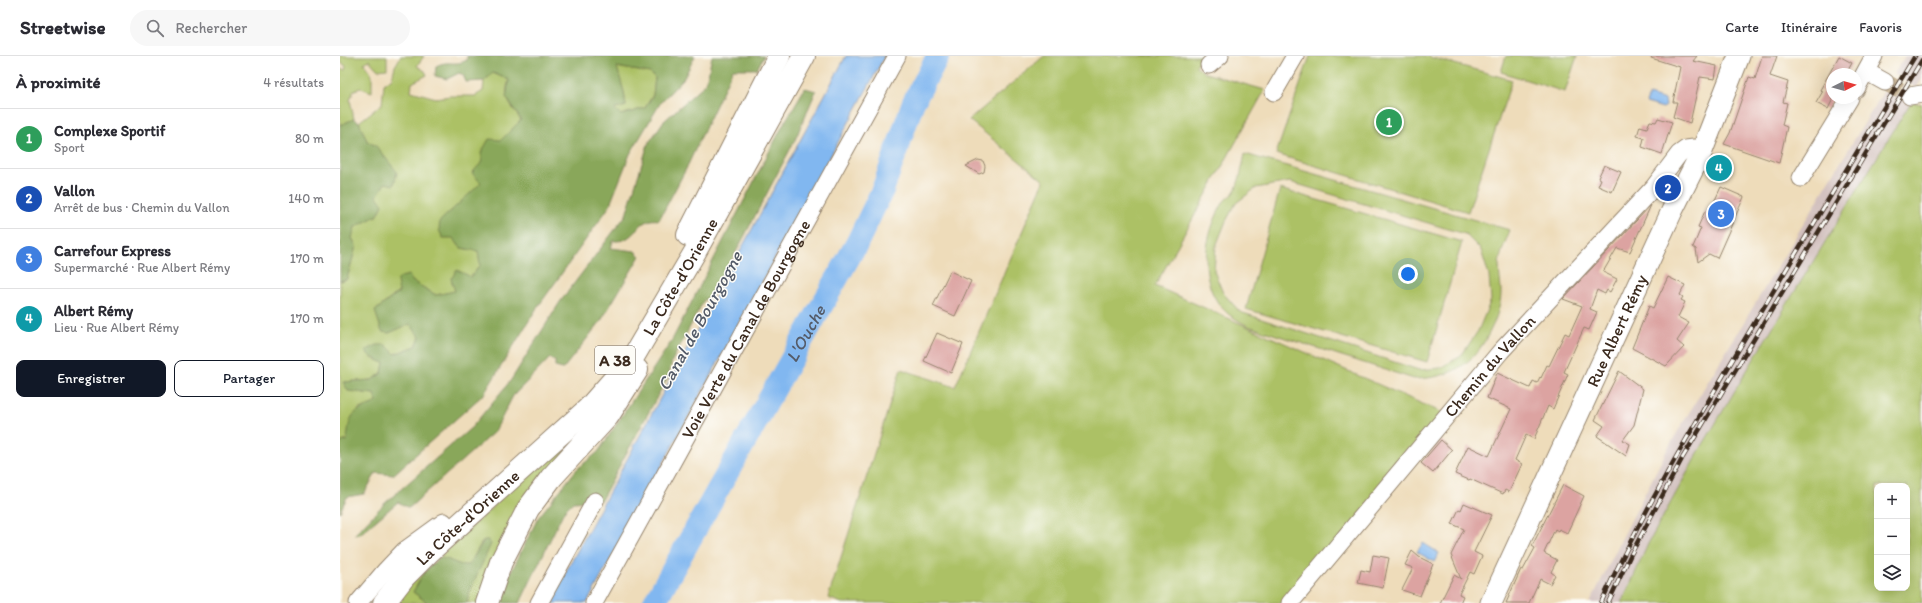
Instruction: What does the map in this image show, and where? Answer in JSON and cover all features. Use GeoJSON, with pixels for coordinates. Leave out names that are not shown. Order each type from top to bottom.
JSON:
{"type":"FeatureCollection","features":[{"type":"Feature","properties":{"kind":"highway","name":"La Côte-d'Orienne"},"geometry":{"type":"LineString","coordinates":[[370,603],[398,566],[444,522],[566,415],[589,391],[625,346],[666,278],[779,56]]}},
{"type":"Feature","properties":{"kind":"highway","name":"La Côte-d'Orienne"},"geometry":{"type":"LineString","coordinates":[[384,603],[404,577],[430,551],[568,429],[602,394],[632,359],[695,252],[804,56]]}},
{"type":"Feature","properties":{"kind":"highway"},"geometry":{"type":"LineString","coordinates":[[488,603],[501,562],[519,525],[551,478],[595,432],[616,404],[642,361],[695,252]]}},
{"type":"Feature","properties":{"kind":"main road","name":"Rue Albert Rémy"},"geometry":{"type":"LineString","coordinates":[[1491,603],[1672,211],[1702,151],[1739,56]]}},
{"type":"Feature","properties":{"kind":"street","name":"Voie Verte du Canal de Bourgogne"},"geometry":{"type":"LineString","coordinates":[[594,603],[897,56]]}},
{"type":"Feature","properties":{"kind":"street"},"geometry":{"type":"LineString","coordinates":[[1274,92],[1295,56]]}},
{"type":"Feature","properties":{"kind":"street"},"geometry":{"type":"LineString","coordinates":[[1862,79],[1874,56]]}},
{"type":"Feature","properties":{"kind":"street"},"geometry":{"type":"LineString","coordinates":[[1866,72],[1885,82]]}},
{"type":"Feature","properties":{"kind":"street"},"geometry":{"type":"LineString","coordinates":[[1801,178],[1846,104]]}},
{"type":"Feature","properties":{"kind":"street","name":"Chemin du Vallon"},"geometry":{"type":"LineString","coordinates":[[1290,603],[1501,352],[1654,187],[1679,154],[1686,149],[1694,148],[1702,151]]}},
{"type":"Feature","properties":{"kind":"street"},"geometry":{"type":"LineString","coordinates":[[539,603],[595,501]]}},
{"type":"Feature","properties":{"kind":"street"},"geometry":{"type":"LineString","coordinates":[[358,603],[404,551],[444,522]]}},
{"type":"Feature","properties":{"kind":"shaded area"},"geometry":{"type":"Polygon","coordinates":[[[1905,56],[1922,56],[1922,79],[1916,88],[1894,74],[1905,56]]]}},
{"type":"Feature","properties":{"kind":"shaded area"},"geometry":{"type":"Polygon","coordinates":[[[1885,89],[1911,102],[1765,340],[1698,453],[1648,544],[1622,603],[1590,603],[1669,446],[1885,89]]]}},
{"type":"Feature","properties":{"kind":"green space"},"geometry":{"type":"Polygon","coordinates":[[[340,56],[387,56],[387,69],[378,70],[369,60],[364,63],[372,75],[372,92],[361,88],[354,90],[350,100],[354,119],[340,125],[340,69],[345,70],[346,66],[340,62],[340,56]]]}},
{"type":"Feature","properties":{"kind":"green space"},"geometry":{"type":"Polygon","coordinates":[[[401,56],[424,56],[417,66],[425,71],[427,75],[412,83],[411,91],[436,98],[450,96],[475,96],[483,91],[484,81],[493,73],[509,80],[507,97],[511,106],[521,120],[483,161],[481,183],[453,238],[461,248],[478,251],[480,265],[471,277],[456,291],[436,295],[412,281],[375,311],[389,333],[410,323],[420,337],[416,346],[395,354],[365,351],[371,357],[384,363],[382,373],[372,380],[344,382],[349,391],[374,394],[377,403],[359,409],[347,440],[340,443],[340,281],[347,279],[356,246],[352,238],[355,227],[378,215],[377,196],[385,183],[376,146],[367,141],[359,122],[382,104],[384,84],[392,78],[395,66],[401,56]]]}},
{"type":"Feature","properties":{"kind":"green space"},"geometry":{"type":"Polygon","coordinates":[[[467,56],[695,56],[684,78],[661,102],[630,154],[609,207],[535,311],[484,394],[393,475],[376,473],[364,494],[347,497],[340,512],[340,443],[347,440],[349,423],[354,414],[362,408],[377,402],[374,394],[348,391],[343,382],[372,380],[382,373],[384,363],[371,357],[365,351],[377,345],[386,345],[395,354],[416,346],[420,337],[410,324],[389,333],[382,332],[375,311],[399,292],[397,281],[401,277],[409,275],[412,281],[436,295],[455,291],[451,279],[457,270],[471,277],[480,265],[478,251],[461,248],[453,238],[443,238],[439,230],[440,221],[481,183],[472,173],[483,161],[481,153],[489,139],[501,140],[521,120],[506,97],[509,80],[493,73],[484,81],[466,82],[463,75],[459,73],[447,79],[435,76],[436,66],[444,63],[458,63],[467,60],[467,56]],[[617,67],[626,106],[615,109],[621,115],[645,108],[653,95],[655,78],[650,73],[617,67]]]}},
{"type":"Feature","properties":{"kind":"green space"},"geometry":{"type":"Polygon","coordinates":[[[712,56],[764,56],[757,69],[733,69],[686,169],[659,220],[647,221],[628,238],[613,241],[611,248],[635,251],[640,256],[601,321],[563,369],[555,367],[555,361],[550,358],[513,396],[495,431],[409,508],[398,502],[360,534],[354,535],[384,504],[472,427],[511,380],[560,302],[626,215],[648,144],[663,122],[704,85],[712,56]]]}},
{"type":"Feature","properties":{"kind":"green space"},"geometry":{"type":"Polygon","coordinates":[[[1044,56],[1202,56],[1196,66],[1205,73],[1265,90],[1155,286],[1443,413],[1287,603],[842,603],[828,598],[901,369],[955,387],[1044,181],[969,120],[1044,56]]]}},
{"type":"Feature","properties":{"kind":"green space"},"geometry":{"type":"Polygon","coordinates":[[[1310,56],[1426,56],[1512,80],[1468,212],[1276,154],[1310,56]]]}},
{"type":"Feature","properties":{"kind":"green space"},"geometry":{"type":"Polygon","coordinates":[[[1506,56],[1577,56],[1565,92],[1501,72],[1506,56]]]}},
{"type":"Feature","properties":{"kind":"green space"},"geometry":{"type":"Polygon","coordinates":[[[616,67],[650,73],[655,78],[653,95],[645,108],[620,115],[615,109],[626,106],[624,92],[616,67]]]}},
{"type":"Feature","properties":{"kind":"green space"},"geometry":{"type":"Polygon","coordinates":[[[805,88],[816,91],[795,140],[714,294],[704,300],[672,361],[669,375],[601,500],[573,502],[564,511],[520,603],[504,603],[501,598],[502,590],[538,518],[577,469],[598,452],[671,342],[783,125],[805,88]]]}},
{"type":"Feature","properties":{"kind":"green space"},"geometry":{"type":"Polygon","coordinates":[[[1911,102],[1922,104],[1922,603],[1622,603],[1648,544],[1698,453],[1765,340],[1911,102]]]}},
{"type":"Feature","properties":{"kind":"green space"},"geometry":{"type":"Polygon","coordinates":[[[354,119],[359,122],[367,141],[376,146],[397,172],[394,185],[385,183],[377,196],[383,205],[378,215],[355,227],[352,238],[356,246],[347,279],[340,281],[340,125],[354,119]]]}},
{"type":"Feature","properties":{"kind":"green space"},"geometry":{"type":"Polygon","coordinates":[[[1245,154],[1510,230],[1503,247],[1499,265],[1501,292],[1496,319],[1486,340],[1479,350],[1471,359],[1452,372],[1440,376],[1414,379],[1248,326],[1227,313],[1217,301],[1210,288],[1206,258],[1212,227],[1225,200],[1236,189],[1245,154]],[[1290,182],[1256,188],[1236,203],[1226,221],[1216,246],[1214,271],[1223,293],[1240,312],[1419,370],[1440,368],[1461,356],[1478,331],[1491,300],[1489,276],[1481,250],[1465,234],[1290,182]]]}},
{"type":"Feature","properties":{"kind":"green space"},"geometry":{"type":"Polygon","coordinates":[[[1280,189],[1462,242],[1427,362],[1246,309],[1280,189]]]}},
{"type":"Feature","properties":{"kind":"green space"},"geometry":{"type":"Polygon","coordinates":[[[558,445],[566,451],[480,603],[467,603],[483,540],[469,565],[461,565],[447,559],[439,558],[424,573],[413,592],[428,603],[391,603],[558,445]]]}},
{"type":"Feature","properties":{"kind":"green space"},"geometry":{"type":"Polygon","coordinates":[[[484,540],[488,540],[491,544],[471,588],[467,603],[428,603],[413,592],[424,573],[439,558],[447,559],[461,565],[469,565],[484,540]]]}},
{"type":"Feature","properties":{"kind":"water"},"geometry":{"type":"Polygon","coordinates":[[[846,56],[885,56],[587,603],[549,603],[846,56]]]}},
{"type":"Feature","properties":{"kind":"water"},"geometry":{"type":"Polygon","coordinates":[[[1649,95],[1665,100],[1666,106],[1663,108],[1646,103],[1649,95]]]}},
{"type":"Feature","properties":{"kind":"water"},"geometry":{"type":"Polygon","coordinates":[[[1423,543],[1439,553],[1434,562],[1417,552],[1423,543]]]}},
{"type":"Feature","properties":{"kind":"building"},"geometry":{"type":"Polygon","coordinates":[[[1652,56],[1697,56],[1693,61],[1717,66],[1715,79],[1700,77],[1690,123],[1673,117],[1677,102],[1673,102],[1680,67],[1651,58],[1652,56]]]}},
{"type":"Feature","properties":{"kind":"building"},"geometry":{"type":"Polygon","coordinates":[[[1762,56],[1777,56],[1770,76],[1788,82],[1783,102],[1787,103],[1782,125],[1787,127],[1779,163],[1724,144],[1730,133],[1749,77],[1755,79],[1762,56]]]}},
{"type":"Feature","properties":{"kind":"building"},"geometry":{"type":"Polygon","coordinates":[[[1839,56],[1852,63],[1849,68],[1832,68],[1839,56]]]}},
{"type":"Feature","properties":{"kind":"building"},"geometry":{"type":"Polygon","coordinates":[[[1826,79],[1826,104],[1830,104],[1828,109],[1816,103],[1823,91],[1820,90],[1826,79]]]}},
{"type":"Feature","properties":{"kind":"building"},"geometry":{"type":"Polygon","coordinates":[[[1658,118],[1672,122],[1662,154],[1642,147],[1644,138],[1637,136],[1640,126],[1647,128],[1650,121],[1656,122],[1658,118]]]}},
{"type":"Feature","properties":{"kind":"building"},"geometry":{"type":"Polygon","coordinates":[[[978,160],[983,161],[985,166],[984,172],[979,174],[966,166],[978,160]]]}},
{"type":"Feature","properties":{"kind":"building"},"geometry":{"type":"Polygon","coordinates":[[[1604,165],[1621,172],[1612,192],[1598,186],[1601,179],[1598,178],[1604,165]]]}},
{"type":"Feature","properties":{"kind":"building"},"geometry":{"type":"Polygon","coordinates":[[[1721,187],[1744,197],[1717,258],[1709,254],[1698,262],[1696,249],[1693,247],[1701,228],[1698,227],[1705,211],[1709,213],[1721,187]]]}},
{"type":"Feature","properties":{"kind":"building"},"geometry":{"type":"Polygon","coordinates":[[[1651,205],[1630,252],[1617,248],[1603,272],[1617,279],[1610,292],[1607,290],[1605,294],[1597,290],[1590,309],[1597,312],[1589,330],[1584,328],[1564,372],[1568,374],[1553,409],[1548,406],[1534,439],[1526,435],[1515,460],[1522,464],[1509,492],[1505,490],[1503,494],[1455,474],[1468,446],[1489,456],[1511,409],[1487,398],[1497,373],[1530,388],[1533,381],[1537,383],[1547,365],[1549,366],[1565,333],[1569,335],[1582,306],[1563,299],[1651,205]]]}},
{"type":"Feature","properties":{"kind":"building"},"geometry":{"type":"Polygon","coordinates":[[[950,271],[971,281],[955,316],[933,306],[950,271]]]}},
{"type":"Feature","properties":{"kind":"building"},"geometry":{"type":"Polygon","coordinates":[[[1668,277],[1685,285],[1680,295],[1683,297],[1681,300],[1685,302],[1678,317],[1689,323],[1677,341],[1684,347],[1666,366],[1632,348],[1649,306],[1653,308],[1668,277]]]}},
{"type":"Feature","properties":{"kind":"building"},"geometry":{"type":"Polygon","coordinates":[[[937,333],[963,344],[951,373],[924,361],[937,333]]]}},
{"type":"Feature","properties":{"kind":"building"},"geometry":{"type":"Polygon","coordinates":[[[1619,371],[1643,389],[1634,425],[1623,440],[1630,444],[1626,456],[1597,436],[1604,426],[1595,420],[1619,371]]]}},
{"type":"Feature","properties":{"kind":"building"},"geometry":{"type":"Polygon","coordinates":[[[1441,440],[1452,450],[1433,473],[1421,463],[1441,440]]]}},
{"type":"Feature","properties":{"kind":"building"},"geometry":{"type":"Polygon","coordinates":[[[1563,485],[1584,496],[1567,533],[1559,529],[1558,531],[1555,529],[1544,553],[1557,560],[1551,572],[1555,575],[1550,584],[1540,579],[1529,603],[1506,603],[1521,569],[1523,570],[1535,548],[1532,546],[1563,485]]]}},
{"type":"Feature","properties":{"kind":"building"},"geometry":{"type":"Polygon","coordinates":[[[1464,503],[1492,515],[1474,552],[1482,556],[1474,574],[1470,572],[1459,594],[1463,596],[1460,603],[1440,603],[1454,575],[1461,579],[1451,555],[1464,529],[1452,524],[1459,509],[1461,510],[1464,503]]]}},
{"type":"Feature","properties":{"kind":"building"},"geometry":{"type":"Polygon","coordinates":[[[1412,551],[1419,557],[1433,564],[1420,596],[1402,590],[1413,568],[1405,565],[1412,551]]]}},
{"type":"Feature","properties":{"kind":"building"},"geometry":{"type":"Polygon","coordinates":[[[1373,555],[1389,558],[1383,588],[1358,583],[1361,570],[1370,572],[1373,555]]]}},
{"type":"Feature","properties":{"kind":"waterway","name":"L'Ouche"},"geometry":{"type":"LineString","coordinates":[[654,603],[857,243],[883,189],[913,103],[938,56]]}},
{"type":"Feature","properties":{"kind":"tunnel"},"geometry":{"type":"LineString","coordinates":[[1885,82],[1910,96]]}},
{"type":"Feature","properties":{"kind":"railway"},"geometry":{"type":"LineString","coordinates":[[1601,603],[1630,542],[1695,424],[1915,56]]}},
{"type":"Feature","properties":{"kind":"railway"},"geometry":{"type":"LineString","coordinates":[[1608,603],[1630,556],[1683,457],[1922,60]]}},
{"type":"Feature","properties":{"kind":"place","name":"Complexe Sportif"},"geometry":{"type":"Point","coordinates":[1389,122]}},
{"type":"Feature","properties":{"kind":"place","name":"Albert Rémy"},"geometry":{"type":"Point","coordinates":[1719,168]}},
{"type":"Feature","properties":{"kind":"place","name":"Vallon"},"geometry":{"type":"Point","coordinates":[1668,188]}},
{"type":"Feature","properties":{"kind":"place","name":"Carrefour Express"},"geometry":{"type":"Point","coordinates":[1721,214]}},
{"type":"Feature","properties":{"kind":"water label","name":"Canal de Bourgogne"},"geometry":{"type":"Point","coordinates":[700,321]}}]}
